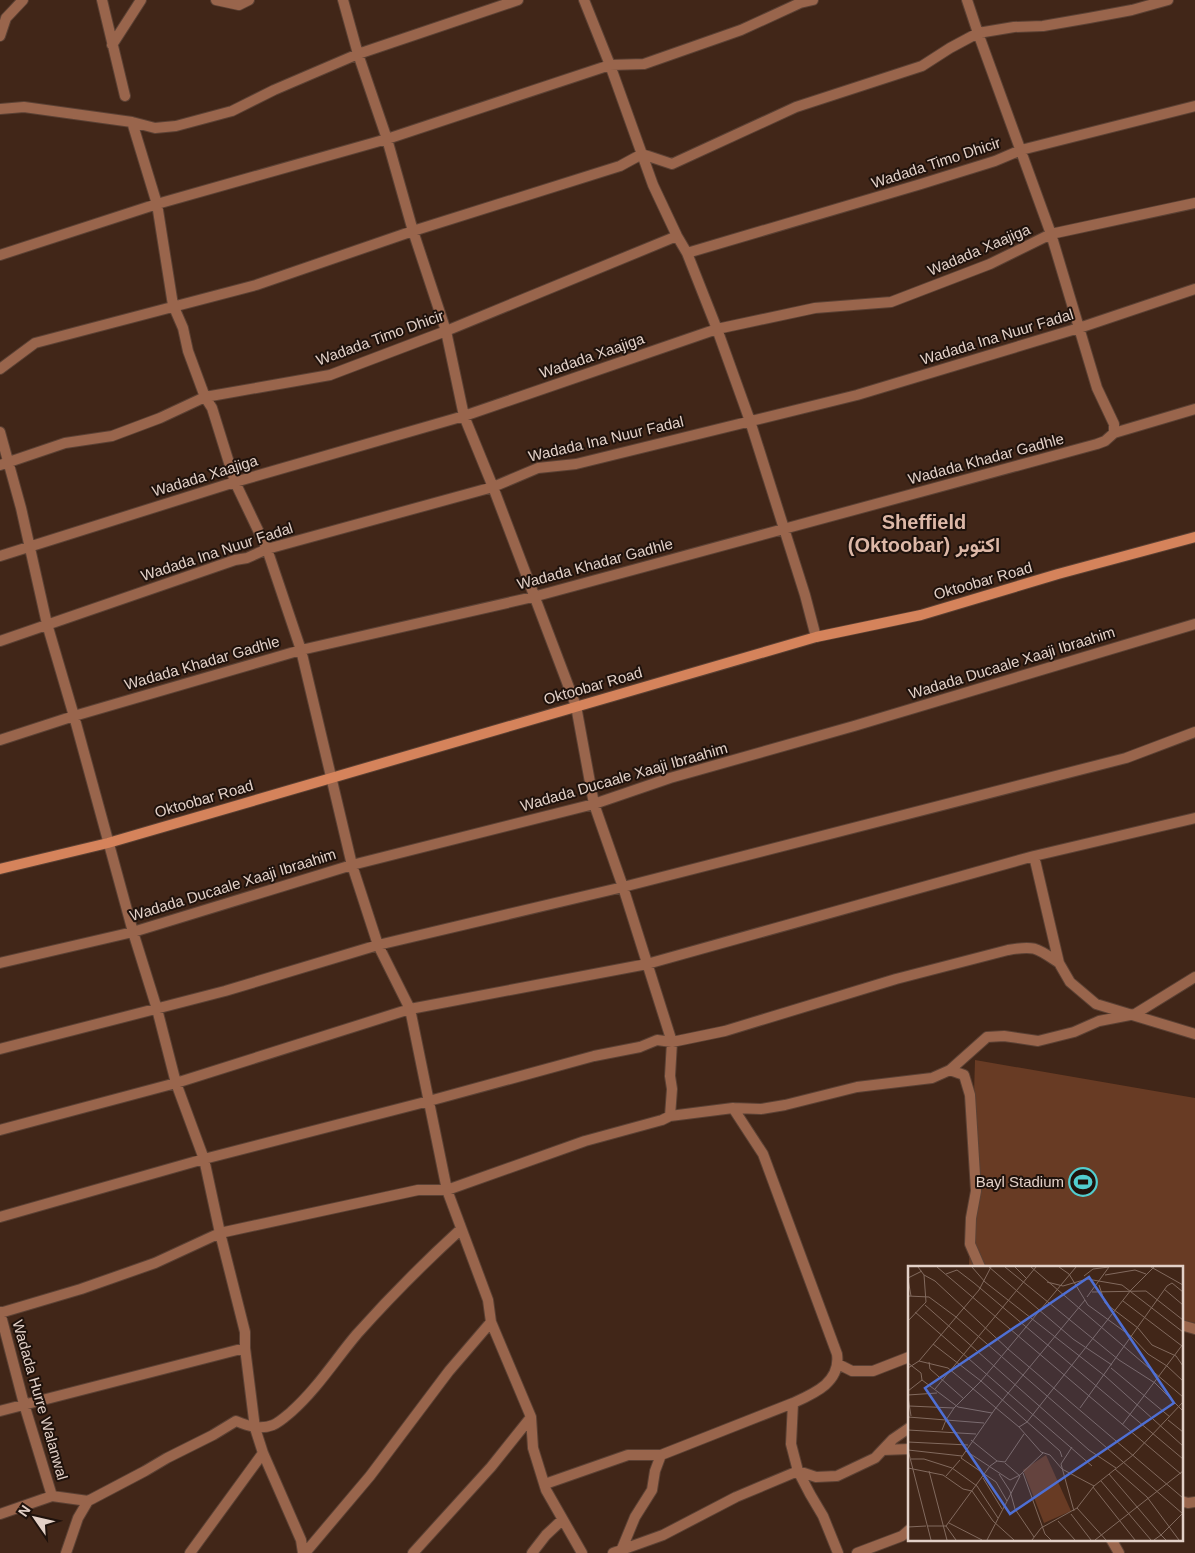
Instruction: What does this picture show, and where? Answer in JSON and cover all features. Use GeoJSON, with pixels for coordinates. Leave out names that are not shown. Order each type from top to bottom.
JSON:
{"type":"FeatureCollection","features":[{"type":"Feature","properties":{"kind":"street"},"geometry":{"type":"LineString","coordinates":[[0,35],[6,18],[22,0]]}},
{"type":"Feature","properties":{"kind":"street"},"geometry":{"type":"LineString","coordinates":[[102,0],[125,96]]}},
{"type":"Feature","properties":{"kind":"street"},"geometry":{"type":"LineString","coordinates":[[112,45],[141,0]]}},
{"type":"Feature","properties":{"kind":"street"},"geometry":{"type":"LineString","coordinates":[[216,0],[239,4],[249,0]]}},
{"type":"Feature","properties":{"kind":"street"},"geometry":{"type":"LineString","coordinates":[[343,0],[358,54],[387,139],[413,231],[446,331],[464,416],[576,706],[594,804],[672,1042],[670,1116]]}},
{"type":"Feature","properties":{"kind":"street"},"geometry":{"type":"LineString","coordinates":[[0,109],[24,107],[132,122],[155,128],[176,126],[232,111],[274,90],[358,54],[518,0]]}},
{"type":"Feature","properties":{"kind":"street"},"geometry":{"type":"LineString","coordinates":[[584,0],[610,64],[653,185],[687,253],[717,329],[750,421],[805,595],[816,636]]}},
{"type":"Feature","properties":{"kind":"street"},"geometry":{"type":"LineString","coordinates":[[0,255],[157,204],[387,139],[610,64],[644,64],[741,30],[800,3],[813,0]]}},
{"type":"Feature","properties":{"kind":"street"},"geometry":{"type":"LineString","coordinates":[[967,0],[1051,234],[1097,388],[1114,424],[1114,433]]}},
{"type":"Feature","properties":{"kind":"street"},"geometry":{"type":"LineString","coordinates":[[0,369],[35,343],[256,284],[413,231],[620,166],[642,154],[672,164],[796,107],[922,66],[978,33],[1014,27],[1043,26],[1132,10],[1168,0]]}},
{"type":"Feature","properties":{"kind":"street","name":"Wadada Timo Dhicir"},"geometry":{"type":"LineString","coordinates":[[687,253],[921,184],[994,161],[1021,150],[1195,106]]}},
{"type":"Feature","properties":{"kind":"street"},"geometry":{"type":"LineString","coordinates":[[132,122],[157,204],[173,305],[183,328],[188,351],[205,397],[212,408],[235,482],[267,549],[300,650],[352,865],[378,945],[410,1010],[448,1190],[488,1300],[491,1322],[531,1417],[534,1448],[546,1490],[582,1553]]}},
{"type":"Feature","properties":{"kind":"street","name":"Wadada Xaajiga"},"geometry":{"type":"LineString","coordinates":[[0,556],[235,482],[464,416],[717,329],[815,308],[891,302],[990,264],[1051,234],[1195,203]]}},
{"type":"Feature","properties":{"kind":"street","name":"Wadada Timo Dhicir"},"geometry":{"type":"LineString","coordinates":[[4,464],[65,443],[112,436],[160,418],[205,397],[330,375],[446,331],[677,236]]}},
{"type":"Feature","properties":{"kind":"street","name":"Wadada Ina Nuur Fadal"},"geometry":{"type":"LineString","coordinates":[[0,641],[234,560],[247,558],[267,549],[493,487],[538,468],[576,464],[857,396],[1079,328],[1195,289]]}},
{"type":"Feature","properties":{"kind":"street","name":"Wadada Khadar Gadhle"},"geometry":{"type":"LineString","coordinates":[[0,740],[74,716],[300,650],[533,597],[1097,444],[1106,441],[1114,433],[1195,409]]}},
{"type":"Feature","properties":{"kind":"street"},"geometry":{"type":"LineString","coordinates":[[0,432],[4,464],[30,547],[47,624],[108,843],[157,1009],[176,1083],[204,1159],[245,1332],[245,1348],[255,1428],[263,1453],[301,1540],[304,1553]]}},
{"type":"Feature","properties":{"kind":"street","name":"Oktoobar Road"},"geometry":{"type":"LineString","coordinates":[[0,869],[108,843],[816,636],[921,614],[1195,537]]}},
{"type":"Feature","properties":{"kind":"street","name":"Wadada Ducaale Xaaji Ibraahim"},"geometry":{"type":"LineString","coordinates":[[0,963],[133,932],[352,865],[594,804],[670,778],[864,724],[1195,624]]}},
{"type":"Feature","properties":{"kind":"street"},"geometry":{"type":"LineString","coordinates":[[0,1049],[226,991],[378,945],[622,887],[1126,758],[1195,732]]}},
{"type":"Feature","properties":{"kind":"street"},"geometry":{"type":"LineString","coordinates":[[0,1130],[176,1083],[410,1010],[647,964],[1034,856],[1195,818]]}},
{"type":"Feature","properties":{"kind":"street"},"geometry":{"type":"LineString","coordinates":[[1034,856],[1059,963],[1070,982],[1096,1004],[1135,1014],[1195,1034]]}},
{"type":"Feature","properties":{"kind":"street"},"geometry":{"type":"LineString","coordinates":[[0,1217],[204,1159],[594,1056],[640,1047],[657,1040],[672,1042],[725,1032],[896,979],[1027,946],[1033,947],[1059,963]]}},
{"type":"Feature","properties":{"kind":"street"},"geometry":{"type":"LineString","coordinates":[[0,1312],[82,1289],[155,1263],[220,1233],[418,1190],[448,1190],[547,1154],[670,1116],[734,1108],[761,1109],[857,1087],[932,1078],[950,1070],[987,1037],[1004,1036],[1038,1041],[1074,1032],[1099,1021],[1135,1014],[1195,977]]}},
{"type":"Feature","properties":{"kind":"street"},"geometry":{"type":"LineString","coordinates":[[950,1070],[964,1075],[970,1095],[976,1191],[971,1218],[970,1244],[980,1266]]}},
{"type":"Feature","properties":{"kind":"street"},"geometry":{"type":"LineString","coordinates":[[545,1484],[628,1455],[661,1455],[794,1403],[818,1392],[833,1378],[838,1364],[831,1337],[763,1154],[734,1108]]}},
{"type":"Feature","properties":{"kind":"street"},"geometry":{"type":"LineString","coordinates":[[66,1553],[78,1518],[88,1501],[236,1421],[255,1428],[272,1426],[305,1400],[357,1334],[420,1267],[462,1229]]}},
{"type":"Feature","properties":{"kind":"street","name":"Wadada Hurre Walanwal"},"geometry":{"type":"LineString","coordinates":[[0,1312],[24,1404],[52,1496]]}},
{"type":"Feature","properties":{"kind":"street"},"geometry":{"type":"LineString","coordinates":[[304,1553],[370,1476],[449,1371],[491,1322]]}},
{"type":"Feature","properties":{"kind":"street"},"geometry":{"type":"LineString","coordinates":[[1182,1325],[1195,1329]]}},
{"type":"Feature","properties":{"kind":"street"},"geometry":{"type":"LineString","coordinates":[[0,1411],[245,1348]]}},
{"type":"Feature","properties":{"kind":"street"},"geometry":{"type":"LineString","coordinates":[[838,1364],[852,1371],[873,1371],[908,1357]]}},
{"type":"Feature","properties":{"kind":"street"},"geometry":{"type":"LineString","coordinates":[[794,1403],[791,1444],[798,1471],[823,1516],[838,1553]]}},
{"type":"Feature","properties":{"kind":"street"},"geometry":{"type":"LineString","coordinates":[[413,1553],[491,1467],[531,1417]]}},
{"type":"Feature","properties":{"kind":"street"},"geometry":{"type":"LineString","coordinates":[[617,1552],[663,1535],[736,1496],[798,1471],[816,1477],[837,1476],[875,1458],[893,1439],[908,1429]]}},
{"type":"Feature","properties":{"kind":"street"},"geometry":{"type":"LineString","coordinates":[[883,1450],[908,1449]]}},
{"type":"Feature","properties":{"kind":"street"},"geometry":{"type":"LineString","coordinates":[[190,1553],[263,1453]]}},
{"type":"Feature","properties":{"kind":"street"},"geometry":{"type":"LineString","coordinates":[[617,1552],[635,1517],[652,1490],[655,1471],[661,1455]]}},
{"type":"Feature","properties":{"kind":"street"},"geometry":{"type":"LineString","coordinates":[[0,1514],[52,1496],[88,1501]]}},
{"type":"Feature","properties":{"kind":"street"},"geometry":{"type":"LineString","coordinates":[[1182,1501],[1195,1502]]}},
{"type":"Feature","properties":{"kind":"street"},"geometry":{"type":"LineString","coordinates":[[532,1553],[546,1535],[562,1520]]}},
{"type":"Feature","properties":{"kind":"street"},"geometry":{"type":"LineString","coordinates":[[857,1553],[902,1536],[908,1531]]}},
{"type":"Feature","properties":{"kind":"street"},"geometry":{"type":"LineString","coordinates":[[1112,1540],[1119,1553]]}},
{"type":"Feature","properties":{"kind":"shaded area","name":"Bayl Stadium"},"geometry":{"type":"Polygon","coordinates":[[[975,1060],[1195,1098],[1195,1323],[1182,1320],[1182,1266],[969,1266],[975,1060]]]}},
{"type":"Feature","properties":{"kind":"place","name":"Bayl Stadium"},"geometry":{"type":"Point","coordinates":[1083,1182]}},
{"type":"Feature","properties":{"kind":"district","name":"Sheffield (Oktoobar) اكتوبر"},"geometry":{"type":"Point","coordinates":[924,534]}}]}
